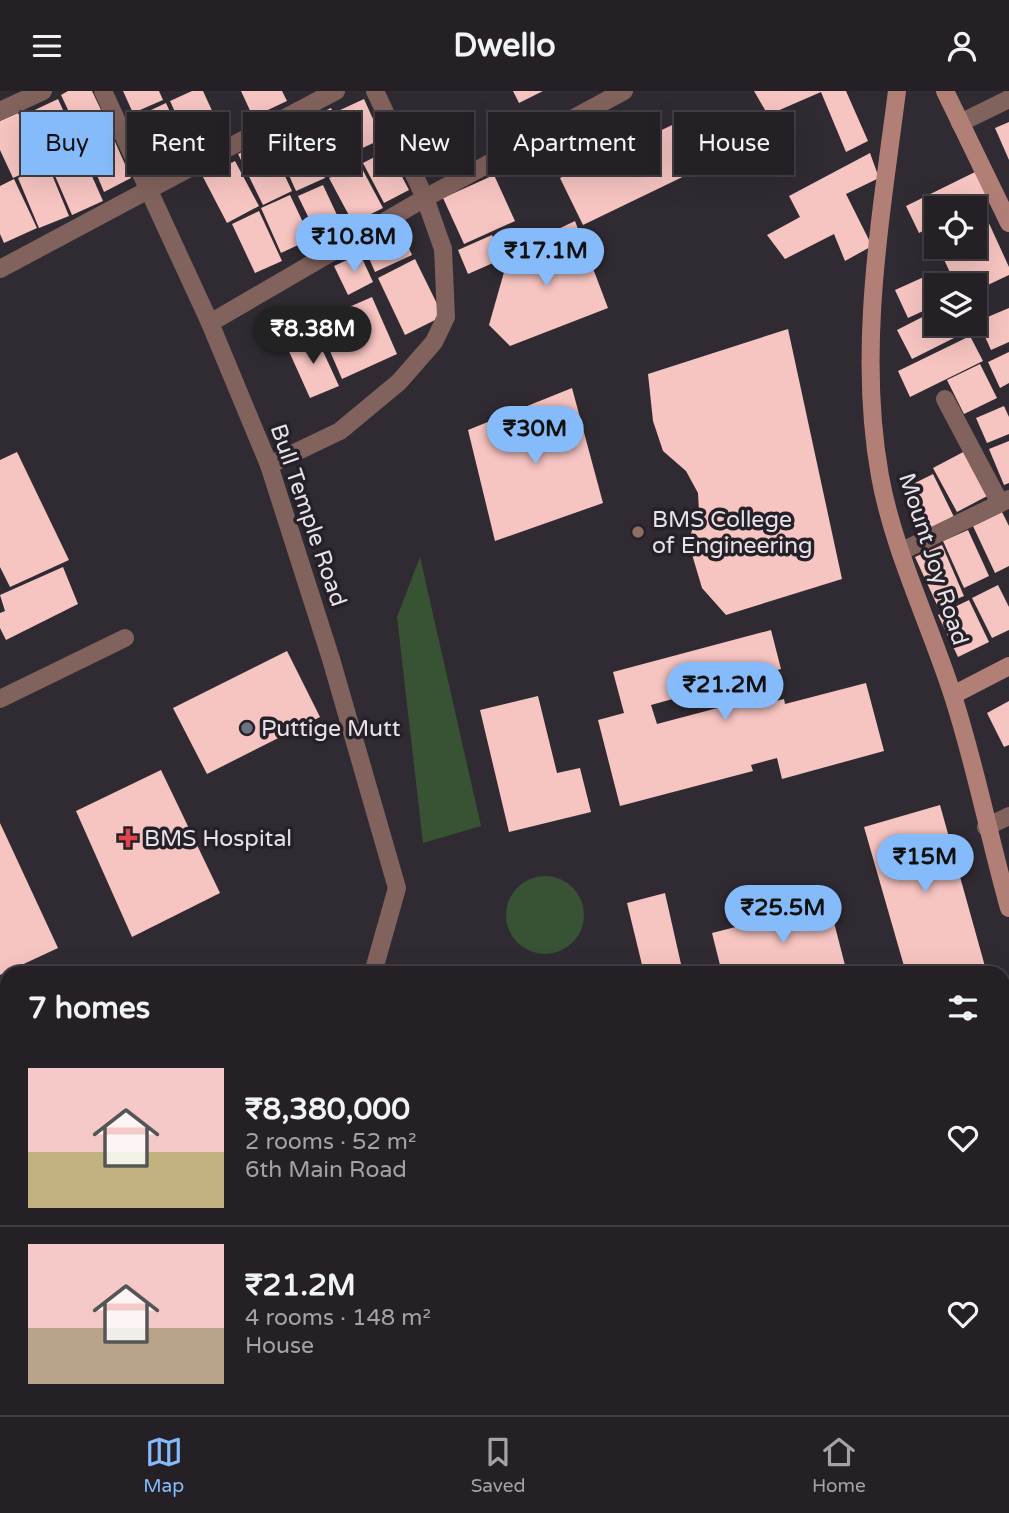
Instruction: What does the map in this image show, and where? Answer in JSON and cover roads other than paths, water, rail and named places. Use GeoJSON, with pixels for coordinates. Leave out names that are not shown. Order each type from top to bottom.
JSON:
{"type":"FeatureCollection","features":[{"type":"Feature","properties":{"kind":"main road","name":"Mount Joy Road"},"geometry":{"type":"LineString","coordinates":[[897,91],[877,241],[870,375],[880,477],[902,551],[953,695],[1009,908]]}},
{"type":"Feature","properties":{"kind":"main road"},"geometry":{"type":"LineString","coordinates":[[945,91],[1009,223]]}},
{"type":"Feature","properties":{"kind":"main road"},"geometry":{"type":"LineString","coordinates":[[953,695],[1009,666]]}},
{"type":"Feature","properties":{"kind":"street"},"geometry":{"type":"LineString","coordinates":[[0,111],[43,91]]}},
{"type":"Feature","properties":{"kind":"street","name":"Bull Temple Road"},"geometry":{"type":"LineString","coordinates":[[103,91],[209,323],[269,465],[331,659],[397,888],[375,966]]}},
{"type":"Feature","properties":{"kind":"street"},"geometry":{"type":"LineString","coordinates":[[0,269],[336,91]]}},
{"type":"Feature","properties":{"kind":"street"},"geometry":{"type":"LineString","coordinates":[[269,465],[340,431],[399,382],[434,342],[446,317],[443,249],[425,198],[375,91]]}},
{"type":"Feature","properties":{"kind":"street"},"geometry":{"type":"LineString","coordinates":[[209,323],[425,198],[624,91]]}},
{"type":"Feature","properties":{"kind":"street"},"geometry":{"type":"LineString","coordinates":[[960,123],[1009,99]]}},
{"type":"Feature","properties":{"kind":"street"},"geometry":{"type":"LineString","coordinates":[[902,551],[1005,501],[945,399]]}},
{"type":"Feature","properties":{"kind":"street"},"geometry":{"type":"LineString","coordinates":[[0,699],[125,638]]}},
{"type":"Feature","properties":{"kind":"street"},"geometry":{"type":"LineString","coordinates":[[986,827],[1009,816]]}},
{"type":"Feature","properties":{"kind":"place","name":"BMS College of Engineering"},"geometry":{"type":"Point","coordinates":[638,532]}},
{"type":"Feature","properties":{"kind":"place","name":"Puttige Mutt"},"geometry":{"type":"Point","coordinates":[247,728]}},
{"type":"Feature","properties":{"kind":"place","name":"BMS Hospital"},"geometry":{"type":"Point","coordinates":[128,838]}}]}
